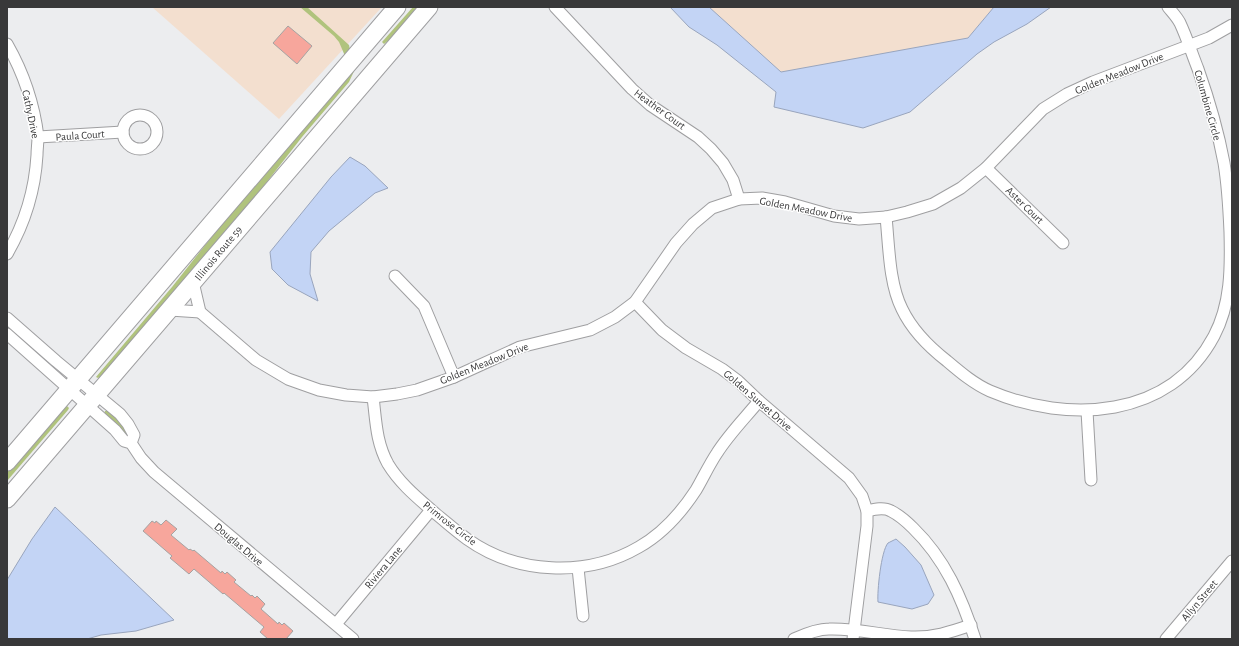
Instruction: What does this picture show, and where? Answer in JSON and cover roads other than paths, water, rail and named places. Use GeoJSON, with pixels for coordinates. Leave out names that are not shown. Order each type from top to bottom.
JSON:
{"type":"FeatureCollection","features":[{"type":"Feature","properties":{"kind":"main road"},"geometry":{"type":"LineString","coordinates":[[7,462],[397,7]]}},
{"type":"Feature","properties":{"kind":"main road","name":"Illinois Route 59"},"geometry":{"type":"LineString","coordinates":[[7,499],[429,7]]}},
{"type":"Feature","properties":{"kind":"main road"},"geometry":{"type":"LineString","coordinates":[[362,48],[374,71]]}},
{"type":"Feature","properties":{"kind":"street","name":"Heather Court"},"geometry":{"type":"LineString","coordinates":[[555,7],[632,90],[650,105],[698,136],[711,149],[723,162],[733,180],[739,199]]}},
{"type":"Feature","properties":{"kind":"street","name":"Columbine Circle"},"geometry":{"type":"LineString","coordinates":[[886,217],[894,284],[901,308],[912,327],[931,349],[965,376],[988,390],[1018,401],[1049,408],[1087,411],[1121,406],[1147,397],[1172,384],[1195,364],[1214,336],[1227,302],[1231,268],[1228,192],[1222,150],[1208,98],[1189,45],[1179,21],[1168,7]]}},
{"type":"Feature","properties":{"kind":"street","name":"Golden Meadow Drive"},"geometry":{"type":"LineString","coordinates":[[200,312],[256,360],[288,379],[319,390],[373,397],[417,390],[454,377],[520,347],[590,330],[615,317],[636,302],[676,242],[692,224],[712,208],[739,199],[762,198],[785,202],[834,216],[859,219],[886,217],[933,204],[961,188],[986,168],[1043,109],[1067,94],[1093,82],[1209,38],[1232,25]]}},
{"type":"Feature","properties":{"kind":"street","name":"Cathy Drive"},"geometry":{"type":"LineString","coordinates":[[7,44],[19,65],[30,98],[38,138],[36,176],[28,206],[20,231],[7,254]]}},
{"type":"Feature","properties":{"kind":"street","name":"Paula Court"},"geometry":{"type":"LineString","coordinates":[[38,138],[123,132]]}},
{"type":"Feature","properties":{"kind":"street","name":"Aster Court"},"geometry":{"type":"LineString","coordinates":[[986,168],[1063,243]]}},
{"type":"Feature","properties":{"kind":"street"},"geometry":{"type":"LineString","coordinates":[[395,276],[424,306],[454,377]]}},
{"type":"Feature","properties":{"kind":"street"},"geometry":{"type":"LineString","coordinates":[[170,310],[200,312],[193,282]]}},
{"type":"Feature","properties":{"kind":"street","name":"Golden Sunset Drive"},"geometry":{"type":"LineString","coordinates":[[636,302],[662,330],[686,348],[722,369],[738,381],[759,402],[849,478],[862,496],[867,511],[867,526],[854,635]]}},
{"type":"Feature","properties":{"kind":"street","name":"Douglas Drive"},"geometry":{"type":"LineString","coordinates":[[7,318],[73,384]]}},
{"type":"Feature","properties":{"kind":"street","name":"Douglas Drive"},"geometry":{"type":"LineString","coordinates":[[7,334],[92,400],[120,414],[134,435],[131,444],[154,472],[353,639]]}},
{"type":"Feature","properties":{"kind":"street","name":"Primrose Circle"},"geometry":{"type":"LineString","coordinates":[[373,397],[378,439],[388,464],[403,484],[467,540],[497,556],[521,564],[549,568],[578,568],[610,560],[639,547],[662,530],[680,512],[695,490],[717,452],[759,402]]}},
{"type":"Feature","properties":{"kind":"street"},"geometry":{"type":"LineString","coordinates":[[1087,411],[1091,480]]}},
{"type":"Feature","properties":{"kind":"street"},"geometry":{"type":"LineString","coordinates":[[867,511],[878,508],[891,511],[905,520],[921,536],[943,563],[958,591],[975,639]]}},
{"type":"Feature","properties":{"kind":"street","name":"Riviera Lane"},"geometry":{"type":"LineString","coordinates":[[336,624],[431,510]]}},
{"type":"Feature","properties":{"kind":"street","name":"Allyn Street"},"geometry":{"type":"LineString","coordinates":[[1166,639],[1232,561]]}},
{"type":"Feature","properties":{"kind":"street"},"geometry":{"type":"LineString","coordinates":[[578,568],[583,616]]}},
{"type":"Feature","properties":{"kind":"street"},"geometry":{"type":"LineString","coordinates":[[794,639],[807,633],[828,629],[854,635],[913,637],[941,635],[971,625]]}},
{"type":"Feature","properties":{"kind":"water"},"geometry":{"type":"Polygon","coordinates":[[[670,7],[709,7],[781,72],[968,38],[994,7],[1051,7],[1027,24],[994,42],[977,54],[910,112],[863,128],[774,107],[776,92],[717,45],[689,27],[670,7]]]}},
{"type":"Feature","properties":{"kind":"water"},"geometry":{"type":"Polygon","coordinates":[[[350,157],[365,166],[388,188],[375,193],[329,231],[311,252],[310,274],[318,301],[288,285],[272,269],[270,252],[331,177],[350,157]]]}},
{"type":"Feature","properties":{"kind":"water"},"geometry":{"type":"Polygon","coordinates":[[[55,507],[174,620],[136,631],[101,635],[87,639],[7,639],[7,580],[32,539],[55,507]]]}},
{"type":"Feature","properties":{"kind":"water"},"geometry":{"type":"Polygon","coordinates":[[[896,539],[921,565],[934,595],[928,604],[912,609],[878,602],[878,590],[883,554],[888,543],[896,539]]]}}]}
